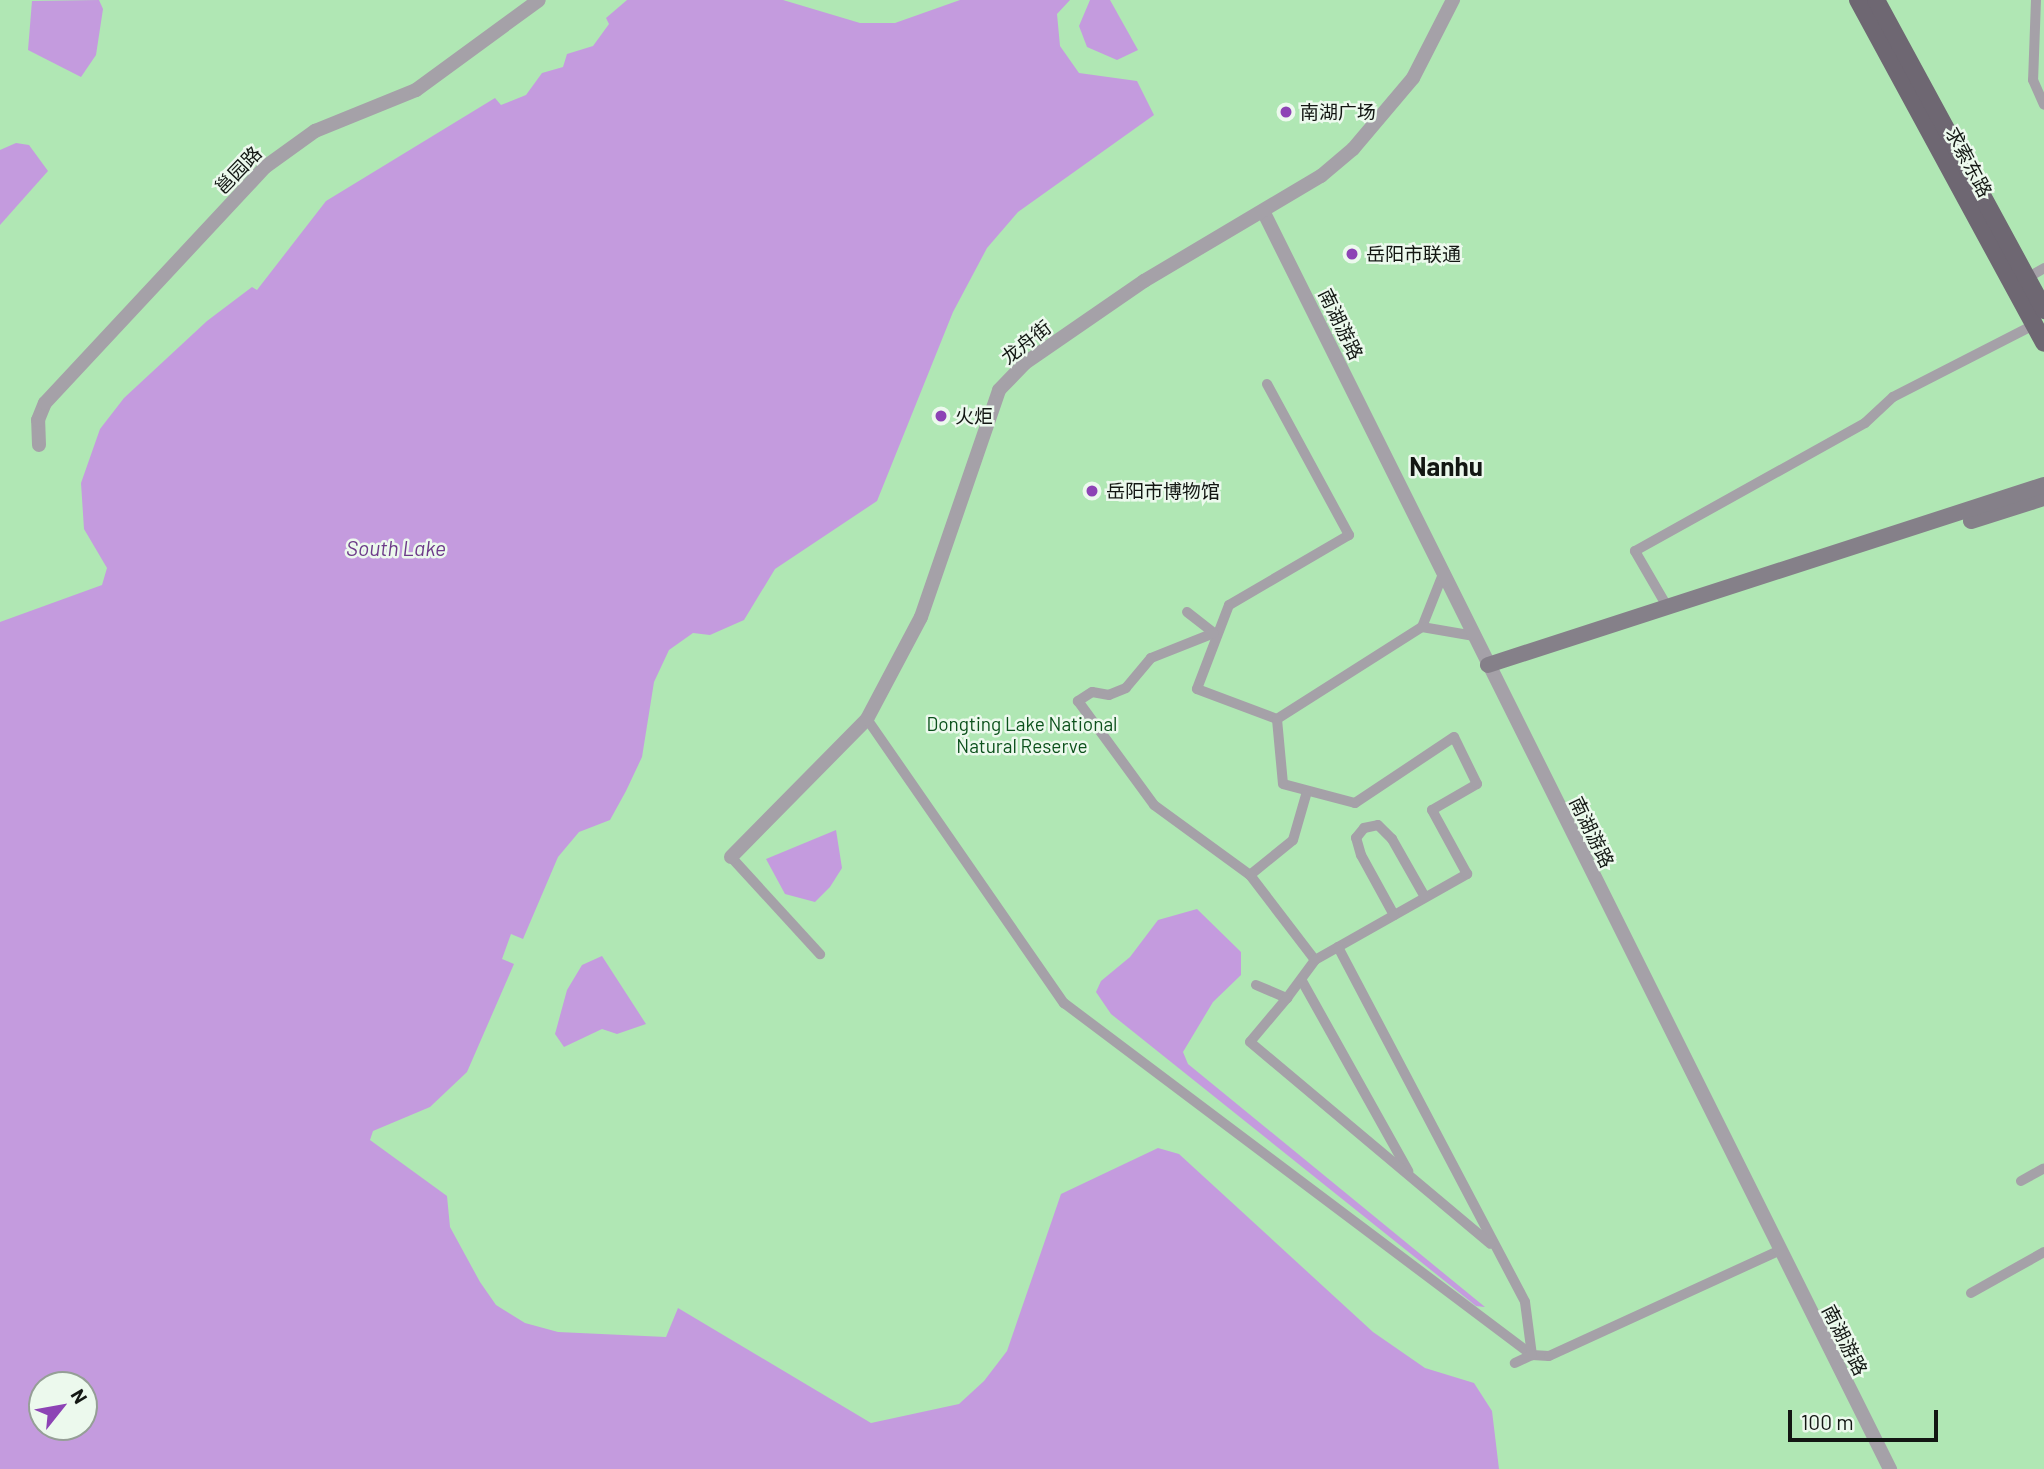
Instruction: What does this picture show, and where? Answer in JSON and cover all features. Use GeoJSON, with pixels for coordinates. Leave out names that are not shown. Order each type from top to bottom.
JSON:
{"type":"FeatureCollection","features":[{"type":"Feature","properties":{"kind":"main road","name":"求索东路"},"geometry":{"type":"LineString","coordinates":[[1858,0],[2039,317]]}},
{"type":"Feature","properties":{"kind":"main road","name":"求索东路"},"geometry":{"type":"LineString","coordinates":[[1876,0],[2027,278],[2044,343]]}},
{"type":"Feature","properties":{"kind":"main road"},"geometry":{"type":"LineString","coordinates":[[1490,669],[2044,485]]}},
{"type":"Feature","properties":{"kind":"main road"},"geometry":{"type":"LineString","coordinates":[[1490,669],[2044,498]]}},
{"type":"Feature","properties":{"kind":"street","name":"邕园路"},"geometry":{"type":"LineString","coordinates":[[39,444],[38,419],[45,403],[265,167],[314,131],[416,90],[539,0]]}},
{"type":"Feature","properties":{"kind":"street","name":"龙舟街"},"geometry":{"type":"LineString","coordinates":[[731,857],[867,719],[921,617],[999,390],[1025,363],[1144,282],[1321,176],[1389,110],[1453,0]]}},
{"type":"Feature","properties":{"kind":"street"},"geometry":{"type":"LineString","coordinates":[[2036,0],[2033,80],[2044,105]]}},
{"type":"Feature","properties":{"kind":"street","name":"南湖游路"},"geometry":{"type":"LineString","coordinates":[[1263,211],[1778,1251],[1890,1469]]}},
{"type":"Feature","properties":{"kind":"street"},"geometry":{"type":"LineString","coordinates":[[2027,278],[2044,268]]}},
{"type":"Feature","properties":{"kind":"street"},"geometry":{"type":"LineString","coordinates":[[1668,608],[1635,551],[1865,423],[1893,397],[2039,317]]}},
{"type":"Feature","properties":{"kind":"street"},"geometry":{"type":"LineString","coordinates":[[1267,384],[1349,535],[1229,605],[1214,632],[1197,689],[1277,719]]}},
{"type":"Feature","properties":{"kind":"street"},"geometry":{"type":"LineString","coordinates":[[1277,719],[1422,627],[1443,574]]}},
{"type":"Feature","properties":{"kind":"street"},"geometry":{"type":"LineString","coordinates":[[1186,612],[1214,632]]}},
{"type":"Feature","properties":{"kind":"street"},"geometry":{"type":"LineString","coordinates":[[1422,627],[1474,636]]}},
{"type":"Feature","properties":{"kind":"street"},"geometry":{"type":"LineString","coordinates":[[1214,632],[1151,658],[1126,688],[1109,695],[1092,692],[1079,701],[1154,805],[1250,876],[1315,960]]}},
{"type":"Feature","properties":{"kind":"street"},"geometry":{"type":"LineString","coordinates":[[867,719],[1064,1003],[1532,1354],[1549,1356],[1778,1251]]}},
{"type":"Feature","properties":{"kind":"street"},"geometry":{"type":"LineString","coordinates":[[1277,719],[1283,784],[1306,795],[1355,803],[1454,737],[1477,784],[1432,810],[1467,874],[1315,960],[1302,981],[1250,1042],[1496,1248]]}},
{"type":"Feature","properties":{"kind":"street"},"geometry":{"type":"LineString","coordinates":[[1250,876],[1293,840],[1306,795]]}},
{"type":"Feature","properties":{"kind":"street"},"geometry":{"type":"LineString","coordinates":[[1394,915],[1361,855],[1356,838],[1364,828],[1378,825],[1392,839],[1425,897]]}},
{"type":"Feature","properties":{"kind":"street"},"geometry":{"type":"LineString","coordinates":[[731,857],[820,954]]}},
{"type":"Feature","properties":{"kind":"street"},"geometry":{"type":"LineString","coordinates":[[1338,947],[1525,1302],[1532,1354]]}},
{"type":"Feature","properties":{"kind":"street"},"geometry":{"type":"LineString","coordinates":[[1302,981],[1412,1178]]}},
{"type":"Feature","properties":{"kind":"street"},"geometry":{"type":"LineString","coordinates":[[1256,985],[1287,998]]}},
{"type":"Feature","properties":{"kind":"street"},"geometry":{"type":"LineString","coordinates":[[2021,1181],[2044,1168]]}},
{"type":"Feature","properties":{"kind":"street"},"geometry":{"type":"LineString","coordinates":[[1971,1293],[2044,1252]]}},
{"type":"Feature","properties":{"kind":"street"},"geometry":{"type":"LineString","coordinates":[[1515,1363],[1532,1354]]}},
{"type":"Feature","properties":{"kind":"green space","name":"Dongting Lake National Natural Reserve"},"geometry":{"type":"Polygon","coordinates":[[[0,0],[2044,0],[2044,1469],[0,1469],[0,0]]]}},
{"type":"Feature","properties":{"kind":"water"},"geometry":{"type":"Polygon","coordinates":[[[99,0],[103,9],[96,55],[81,77],[28,50],[32,1],[99,0]]]}},
{"type":"Feature","properties":{"kind":"water","name":"South Lake"},"geometry":{"type":"Polygon","coordinates":[[[627,0],[783,0],[860,23],[895,23],[960,0],[1070,0],[1057,14],[1060,46],[1079,73],[1137,81],[1154,115],[1018,212],[987,248],[953,312],[877,501],[775,569],[744,620],[710,635],[693,633],[669,650],[654,682],[642,757],[626,791],[610,820],[579,832],[558,857],[523,939],[511,934],[502,959],[514,964],[467,1072],[430,1107],[373,1131],[370,1140],[447,1196],[450,1227],[480,1282],[496,1305],[525,1323],[558,1332],[666,1337],[678,1308],[871,1423],[959,1404],[984,1381],[1007,1351],[1061,1194],[1158,1148],[1179,1154],[1373,1332],[1425,1368],[1474,1383],[1492,1411],[1499,1469],[0,1469],[0,622],[102,585],[107,568],[84,529],[81,483],[100,429],[124,398],[207,321],[252,287],[257,290],[326,201],[495,98],[501,105],[526,95],[542,73],[563,67],[567,54],[593,46],[609,24],[606,18],[627,0]]]}},
{"type":"Feature","properties":{"kind":"water"},"geometry":{"type":"Polygon","coordinates":[[[1090,0],[1110,0],[1138,50],[1117,60],[1087,47],[1079,26],[1090,0]]]}},
{"type":"Feature","properties":{"kind":"water"},"geometry":{"type":"Polygon","coordinates":[[[16,143],[29,145],[48,171],[0,225],[0,150],[16,143]]]}},
{"type":"Feature","properties":{"kind":"water"},"geometry":{"type":"Polygon","coordinates":[[[836,830],[842,868],[830,887],[815,902],[785,894],[766,859],[836,830]]]}},
{"type":"Feature","properties":{"kind":"water"},"geometry":{"type":"Polygon","coordinates":[[[1197,909],[1241,952],[1241,975],[1213,1002],[1183,1052],[1188,1064],[1485,1307],[1476,1306],[1111,1014],[1096,992],[1101,981],[1130,957],[1158,920],[1197,909]]]}},
{"type":"Feature","properties":{"kind":"water"},"geometry":{"type":"Polygon","coordinates":[[[602,956],[646,1024],[617,1034],[602,1029],[564,1047],[555,1034],[567,990],[582,965],[602,956]]]}},
{"type":"Feature","properties":{"kind":"place","name":"南湖广场"},"geometry":{"type":"Point","coordinates":[1286,112]}},
{"type":"Feature","properties":{"kind":"place","name":"岳阳市联通"},"geometry":{"type":"Point","coordinates":[1352,254]}},
{"type":"Feature","properties":{"kind":"place","name":"火炬"},"geometry":{"type":"Point","coordinates":[941,416]}},
{"type":"Feature","properties":{"kind":"place","name":"岳阳市博物馆"},"geometry":{"type":"Point","coordinates":[1092,491]}},
{"type":"Feature","properties":{"kind":"district","name":"Nanhu"},"geometry":{"type":"Point","coordinates":[1446,466]}}]}
